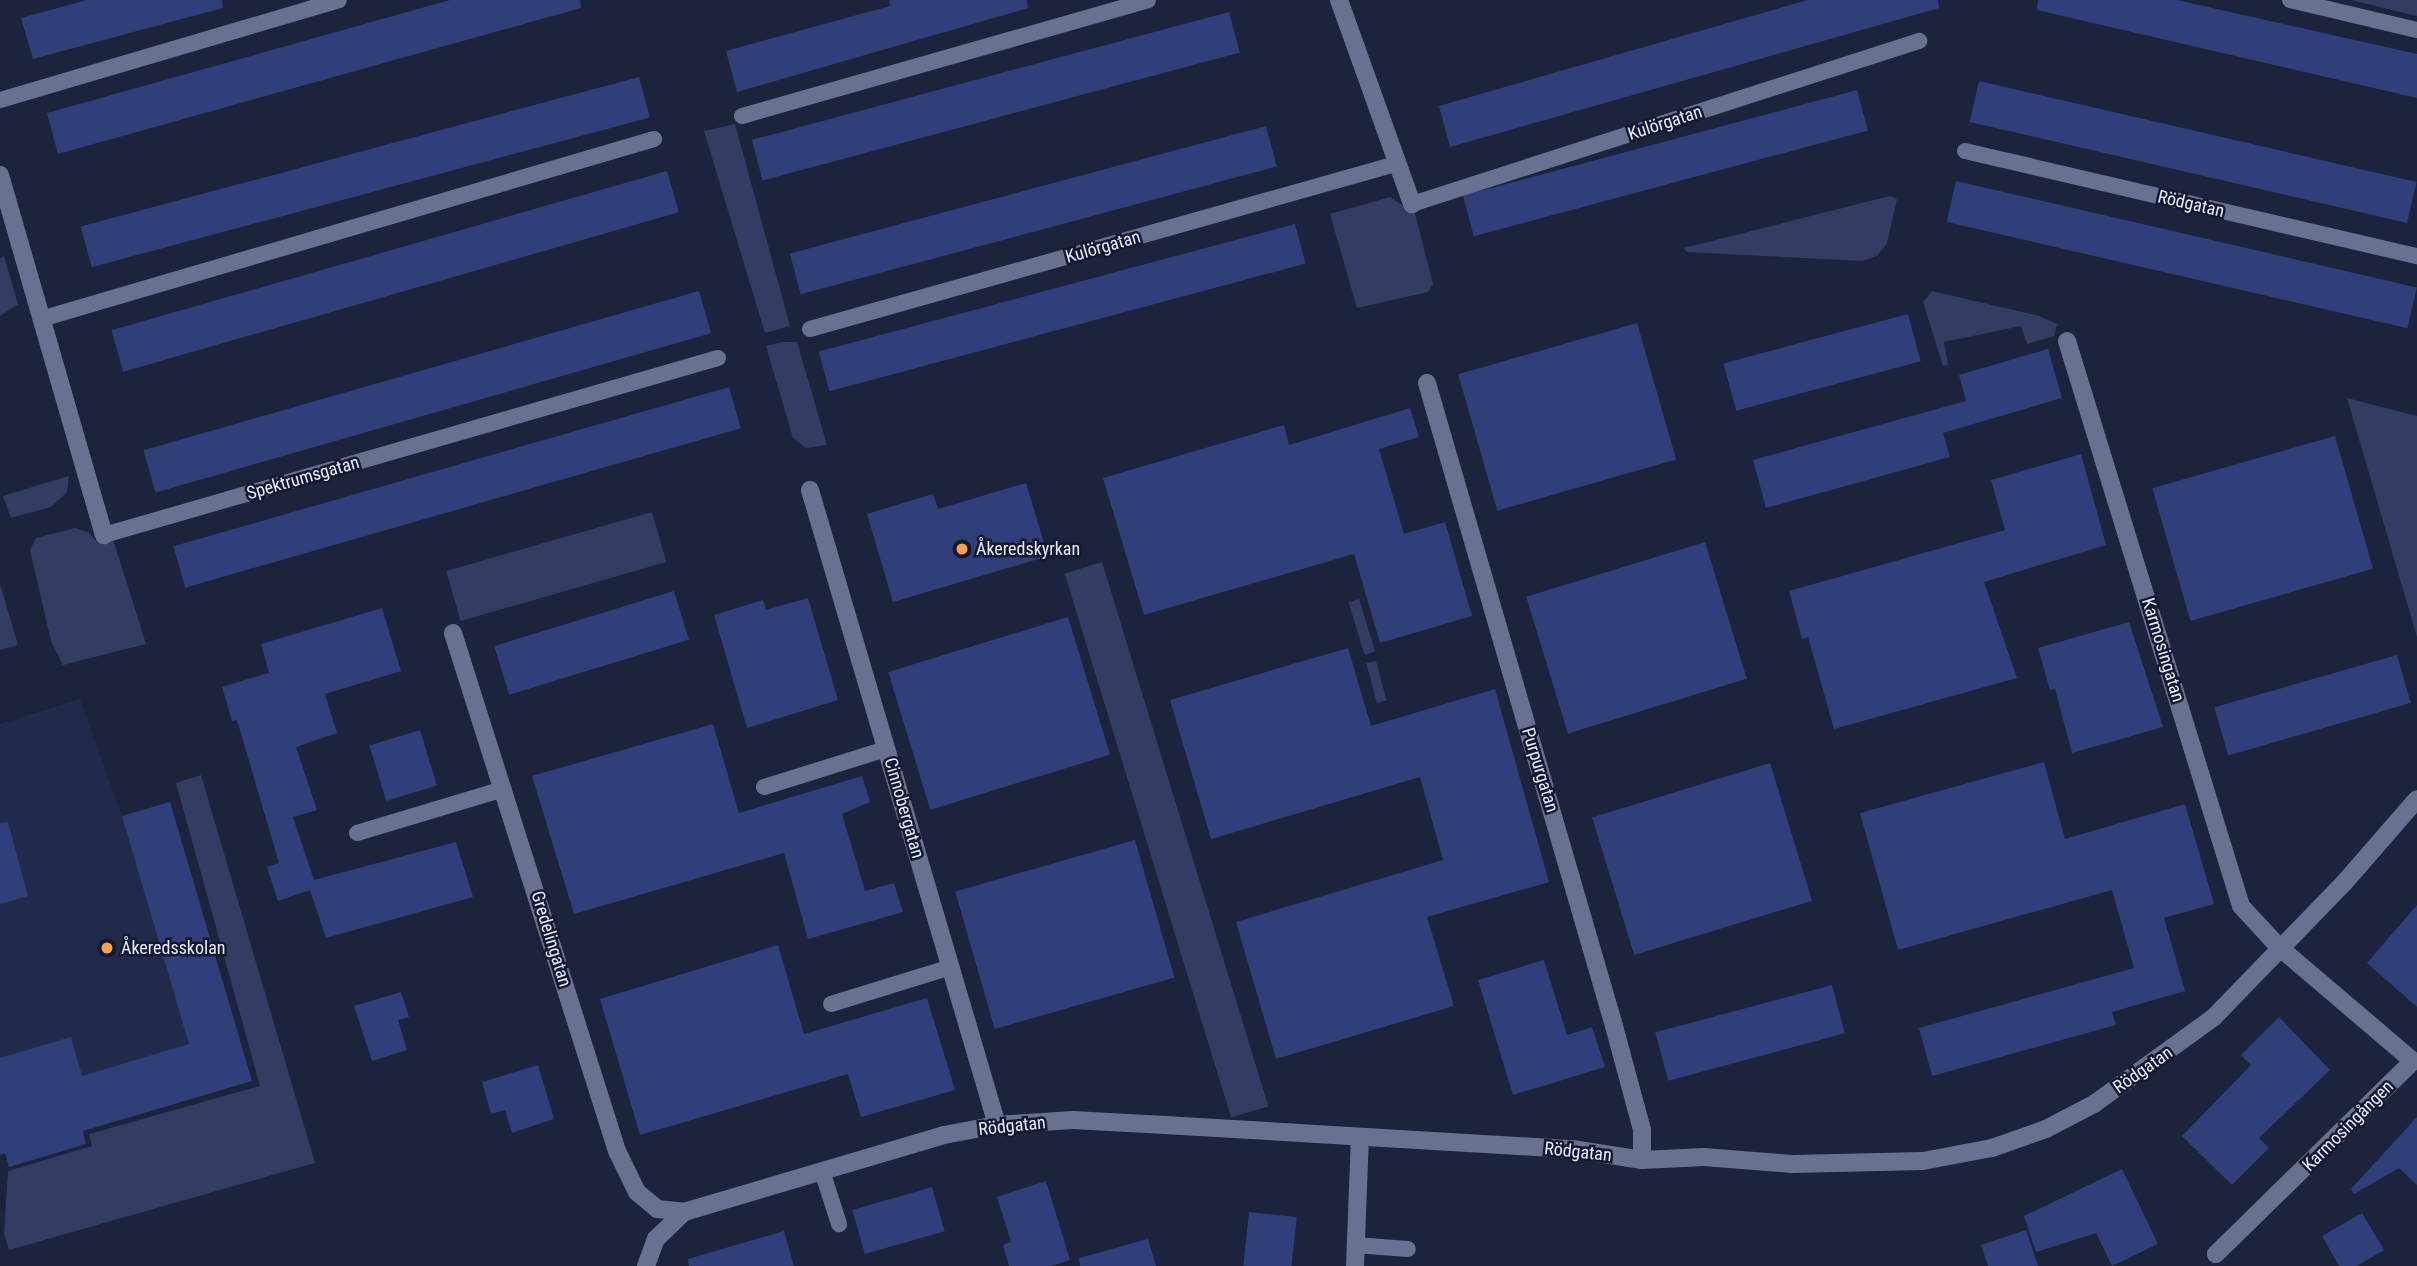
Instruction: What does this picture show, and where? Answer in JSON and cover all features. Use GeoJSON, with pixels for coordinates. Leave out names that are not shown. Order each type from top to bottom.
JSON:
{"type":"FeatureCollection","features":[{"type":"Feature","properties":{"kind":"street","name":"Kulörgatan"},"geometry":{"type":"LineString","coordinates":[[1339,0],[1412,204]]}},
{"type":"Feature","properties":{"kind":"street","name":"Spektrumsgatan"},"geometry":{"type":"LineString","coordinates":[[0,175],[104,535]]}},
{"type":"Feature","properties":{"kind":"street","name":"Karmosingatan"},"geometry":{"type":"LineString","coordinates":[[2067,341],[2241,906],[2279,947]]}},
{"type":"Feature","properties":{"kind":"street","name":"Purpurgatan"},"geometry":{"type":"LineString","coordinates":[[1427,383],[1614,1026],[1642,1130],[1642,1160]]}},
{"type":"Feature","properties":{"kind":"street","name":"Cinnobergatan"},"geometry":{"type":"LineString","coordinates":[[810,490],[998,1125]]}},
{"type":"Feature","properties":{"kind":"street","name":"Gredelingatan"},"geometry":{"type":"LineString","coordinates":[[453,634],[626,1173],[637,1192],[657,1209],[684,1212]]}},
{"type":"Feature","properties":{"kind":"street","name":"Rödgatan"},"geometry":{"type":"LineString","coordinates":[[646,1266],[656,1239],[684,1212],[944,1135],[998,1125],[1073,1120],[1572,1149],[1642,1160],[1704,1157],[1850,1165],[1923,1161],[1992,1149],[2070,1117],[2163,1058],[2214,1017],[2344,883],[2417,799]]}},
{"type":"Feature","properties":{"kind":"street","name":"Karmosingången"},"geometry":{"type":"LineString","coordinates":[[2216,1254],[2415,1060],[2279,947]]}},
{"type":"Feature","properties":{"kind":"street"},"geometry":{"type":"LineString","coordinates":[[1355,1266],[1360,1138]]}},
{"type":"Feature","properties":{"kind":"lane"},"geometry":{"type":"LineString","coordinates":[[0,100],[340,0]]}},
{"type":"Feature","properties":{"kind":"lane"},"geometry":{"type":"LineString","coordinates":[[742,116],[1148,0]]}},
{"type":"Feature","properties":{"kind":"lane"},"geometry":{"type":"LineString","coordinates":[[2290,0],[2417,30]]}},
{"type":"Feature","properties":{"kind":"lane","name":"Kulörgatan"},"geometry":{"type":"LineString","coordinates":[[1412,204],[1919,41]]}},
{"type":"Feature","properties":{"kind":"lane"},"geometry":{"type":"LineString","coordinates":[[41,319],[654,139]]}},
{"type":"Feature","properties":{"kind":"lane","name":"Rödgatan"},"geometry":{"type":"LineString","coordinates":[[1965,151],[2417,256]]}},
{"type":"Feature","properties":{"kind":"lane","name":"Kulörgatan"},"geometry":{"type":"LineString","coordinates":[[810,329],[1396,164]]}},
{"type":"Feature","properties":{"kind":"lane","name":"Spektrumsgatan"},"geometry":{"type":"LineString","coordinates":[[104,535],[718,358]]}},
{"type":"Feature","properties":{"kind":"lane"},"geometry":{"type":"LineString","coordinates":[[764,787],[886,749]]}},
{"type":"Feature","properties":{"kind":"lane"},"geometry":{"type":"LineString","coordinates":[[357,833],[504,789]]}},
{"type":"Feature","properties":{"kind":"lane"},"geometry":{"type":"LineString","coordinates":[[831,1004],[951,967]]}},
{"type":"Feature","properties":{"kind":"lane"},"geometry":{"type":"LineString","coordinates":[[822,1171],[839,1224]]}},
{"type":"Feature","properties":{"kind":"lane"},"geometry":{"type":"LineString","coordinates":[[1355,1245],[1408,1249]]}},
{"type":"Feature","properties":{"kind":"shaded area"},"geometry":{"type":"Polygon","coordinates":[[[2351,0],[2417,0],[2417,16],[2351,0]]]}},
{"type":"Feature","properties":{"kind":"shaded area"},"geometry":{"type":"Polygon","coordinates":[[[735,124],[790,326],[765,333],[704,131],[735,124]]]}},
{"type":"Feature","properties":{"kind":"shaded area"},"geometry":{"type":"Polygon","coordinates":[[[1890,196],[1897,199],[1887,243],[1877,256],[1862,261],[1687,252],[1684,248],[1890,196]]]}},
{"type":"Feature","properties":{"kind":"shaded area"},"geometry":{"type":"Polygon","coordinates":[[[1390,197],[1415,214],[1433,284],[1428,292],[1357,308],[1330,214],[1390,197]]]}},
{"type":"Feature","properties":{"kind":"shaded area"},"geometry":{"type":"Polygon","coordinates":[[[4,256],[18,304],[0,316],[0,259],[4,256]]]}},
{"type":"Feature","properties":{"kind":"shaded area"},"geometry":{"type":"Polygon","coordinates":[[[1932,291],[2039,316],[2057,324],[2054,336],[2027,344],[2021,326],[1944,342],[1948,365],[1943,366],[1923,302],[1932,291]]]}},
{"type":"Feature","properties":{"kind":"shaded area"},"geometry":{"type":"Polygon","coordinates":[[[797,342],[827,445],[806,448],[793,438],[766,346],[797,342]]]}},
{"type":"Feature","properties":{"kind":"shaded area"},"geometry":{"type":"Polygon","coordinates":[[[2347,398],[2417,416],[2417,637],[2347,398]]]}},
{"type":"Feature","properties":{"kind":"shaded area"},"geometry":{"type":"Polygon","coordinates":[[[69,476],[67,492],[51,507],[11,518],[3,496],[69,476]]]}},
{"type":"Feature","properties":{"kind":"shaded area"},"geometry":{"type":"Polygon","coordinates":[[[652,512],[666,562],[461,621],[446,571],[652,512]]]}},
{"type":"Feature","properties":{"kind":"shaded area"},"geometry":{"type":"Polygon","coordinates":[[[75,528],[88,532],[98,543],[113,539],[146,644],[63,665],[51,641],[30,550],[36,538],[75,528]]]}},
{"type":"Feature","properties":{"kind":"shaded area"},"geometry":{"type":"Polygon","coordinates":[[[1102,562],[1268,1106],[1231,1118],[1065,573],[1102,562]]]}},
{"type":"Feature","properties":{"kind":"shaded area"},"geometry":{"type":"Polygon","coordinates":[[[0,584],[18,645],[0,650],[0,584]]]}},
{"type":"Feature","properties":{"kind":"shaded area"},"geometry":{"type":"Polygon","coordinates":[[[1359,599],[1375,652],[1365,655],[1348,602],[1359,599]]]}},
{"type":"Feature","properties":{"kind":"shaded area"},"geometry":{"type":"Polygon","coordinates":[[[1376,661],[1387,701],[1377,703],[1366,664],[1376,661]]]}},
{"type":"Feature","properties":{"kind":"shaded area","name":"Åkeredsskolan"},"geometry":{"type":"Polygon","coordinates":[[[80,699],[122,816],[170,802],[252,1081],[83,1131],[86,1144],[9,1167],[5,1154],[0,1155],[0,724],[80,699]]]}},
{"type":"Feature","properties":{"kind":"shaded area"},"geometry":{"type":"Polygon","coordinates":[[[201,775],[315,1163],[9,1250],[4,1234],[8,1171],[92,1146],[89,1134],[260,1086],[176,783],[201,775]]]}},
{"type":"Feature","properties":{"kind":"building"},"geometry":{"type":"Polygon","coordinates":[[[87,0],[222,0],[223,8],[33,59],[21,18],[87,0]]]}},
{"type":"Feature","properties":{"kind":"building"},"geometry":{"type":"Polygon","coordinates":[[[450,0],[580,0],[581,8],[58,154],[47,113],[450,0]]]}},
{"type":"Feature","properties":{"kind":"building"},"geometry":{"type":"Polygon","coordinates":[[[889,0],[1027,0],[1028,8],[737,92],[726,51],[890,6],[889,0]]]}},
{"type":"Feature","properties":{"kind":"building"},"geometry":{"type":"Polygon","coordinates":[[[1808,0],[1938,0],[1939,8],[1450,147],[1439,106],[1808,0]]]}},
{"type":"Feature","properties":{"kind":"building"},"geometry":{"type":"Polygon","coordinates":[[[2038,0],[2177,0],[2417,54],[2417,98],[2037,10],[2038,0]]]}},
{"type":"Feature","properties":{"kind":"building"},"geometry":{"type":"Polygon","coordinates":[[[1229,12],[1240,53],[763,180],[752,140],[1229,12]]]}},
{"type":"Feature","properties":{"kind":"building"},"geometry":{"type":"Polygon","coordinates":[[[639,77],[650,118],[92,267],[81,227],[639,77]]]}},
{"type":"Feature","properties":{"kind":"building"},"geometry":{"type":"Polygon","coordinates":[[[1979,81],[2416,182],[2407,223],[1970,122],[1979,81]]]}},
{"type":"Feature","properties":{"kind":"building"},"geometry":{"type":"Polygon","coordinates":[[[1857,90],[1868,131],[1474,236],[1463,196],[1857,90]]]}},
{"type":"Feature","properties":{"kind":"building"},"geometry":{"type":"Polygon","coordinates":[[[1266,126],[1277,167],[801,294],[790,254],[1266,126]]]}},
{"type":"Feature","properties":{"kind":"building"},"geometry":{"type":"Polygon","coordinates":[[[667,171],[679,212],[123,372],[111,330],[667,171]]]}},
{"type":"Feature","properties":{"kind":"building"},"geometry":{"type":"Polygon","coordinates":[[[1956,181],[2417,287],[2407,328],[1947,222],[1956,181]]]}},
{"type":"Feature","properties":{"kind":"building"},"geometry":{"type":"Polygon","coordinates":[[[1295,224],[1306,264],[829,391],[819,352],[1295,224]]]}},
{"type":"Feature","properties":{"kind":"building"},"geometry":{"type":"Polygon","coordinates":[[[699,291],[711,333],[156,493],[143,450],[699,291]]]}},
{"type":"Feature","properties":{"kind":"building"},"geometry":{"type":"Polygon","coordinates":[[[1908,314],[1921,361],[1736,411],[1724,363],[1908,314]]]}},
{"type":"Feature","properties":{"kind":"building"},"geometry":{"type":"Polygon","coordinates":[[[1637,323],[1676,459],[1497,511],[1458,374],[1637,323]]]}},
{"type":"Feature","properties":{"kind":"building"},"geometry":{"type":"Polygon","coordinates":[[[2048,349],[2062,398],[1943,433],[1950,457],[1766,508],[1753,460],[1966,401],[1959,375],[2048,349]]]}},
{"type":"Feature","properties":{"kind":"building"},"geometry":{"type":"Polygon","coordinates":[[[729,387],[741,428],[185,588],[173,546],[729,387]]]}},
{"type":"Feature","properties":{"kind":"building"},"geometry":{"type":"Polygon","coordinates":[[[1410,408],[1419,437],[1379,449],[1404,534],[1445,522],[1472,616],[1380,643],[1354,554],[1144,615],[1103,478],[1284,425],[1289,445],[1410,408]]]}},
{"type":"Feature","properties":{"kind":"building"},"geometry":{"type":"Polygon","coordinates":[[[2335,436],[2373,569],[2190,621],[2152,488],[2335,436]]]}},
{"type":"Feature","properties":{"kind":"building"},"geometry":{"type":"Polygon","coordinates":[[[2081,454],[2106,545],[1984,582],[2017,678],[1834,729],[1808,637],[1802,639],[1789,591],[2005,530],[1991,480],[2081,454]]]}},
{"type":"Feature","properties":{"kind":"building","name":"Åkeredskyrkan"},"geometry":{"type":"Polygon","coordinates":[[[1026,483],[1048,556],[893,602],[867,514],[933,494],[938,509],[1026,483]]]}},
{"type":"Feature","properties":{"kind":"building"},"geometry":{"type":"Polygon","coordinates":[[[1705,542],[1747,679],[1568,733],[1526,597],[1705,542]]]}},
{"type":"Feature","properties":{"kind":"building"},"geometry":{"type":"Polygon","coordinates":[[[674,591],[689,640],[509,695],[494,646],[674,591]]]}},
{"type":"Feature","properties":{"kind":"building"},"geometry":{"type":"Polygon","coordinates":[[[808,598],[838,700],[747,728],[714,615],[763,600],[766,610],[808,598]]]}},
{"type":"Feature","properties":{"kind":"building"},"geometry":{"type":"Polygon","coordinates":[[[382,608],[401,671],[325,694],[337,733],[296,747],[317,810],[293,817],[314,880],[456,842],[473,897],[326,938],[310,890],[278,901],[267,867],[279,863],[237,720],[232,721],[222,687],[269,673],[261,644],[382,608]]]}},
{"type":"Feature","properties":{"kind":"building"},"geometry":{"type":"Polygon","coordinates":[[[1068,617],[1110,755],[930,810],[888,672],[1068,617]]]}},
{"type":"Feature","properties":{"kind":"building"},"geometry":{"type":"Polygon","coordinates":[[[2129,622],[2163,727],[2072,753],[2055,689],[2050,690],[2038,648],[2129,622]]]}},
{"type":"Feature","properties":{"kind":"building"},"geometry":{"type":"Polygon","coordinates":[[[1348,648],[1371,726],[1495,689],[1549,882],[1427,917],[1454,1006],[1276,1059],[1236,922],[1443,860],[1420,777],[1211,839],[1170,700],[1348,648]]]}},
{"type":"Feature","properties":{"kind":"building"},"geometry":{"type":"Polygon","coordinates":[[[2397,655],[2411,703],[2228,755],[2214,707],[2397,655]]]}},
{"type":"Feature","properties":{"kind":"building"},"geometry":{"type":"Polygon","coordinates":[[[713,724],[739,813],[862,776],[870,802],[842,814],[865,891],[894,883],[903,912],[808,939],[784,853],[574,914],[532,776],[713,724]]]}},
{"type":"Feature","properties":{"kind":"building"},"geometry":{"type":"Polygon","coordinates":[[[420,730],[437,785],[386,801],[369,745],[420,730]]]}},
{"type":"Feature","properties":{"kind":"building"},"geometry":{"type":"Polygon","coordinates":[[[2044,762],[2065,839],[2185,804],[2214,904],[2164,918],[2185,991],[2112,1012],[2116,1025],[1932,1076],[1919,1028],[2134,968],[2112,890],[1898,950],[1860,813],[2044,762]]]}},
{"type":"Feature","properties":{"kind":"building"},"geometry":{"type":"Polygon","coordinates":[[[1770,763],[1812,901],[1634,955],[1592,817],[1770,763]]]}},
{"type":"Feature","properties":{"kind":"building"},"geometry":{"type":"Polygon","coordinates":[[[170,802],[252,1081],[83,1131],[86,1144],[9,1167],[5,1153],[0,1155],[0,1058],[71,1037],[82,1076],[189,1044],[122,816],[170,802]]]}},
{"type":"Feature","properties":{"kind":"building"},"geometry":{"type":"Polygon","coordinates":[[[8,822],[28,896],[0,904],[0,823],[8,822]]]}},
{"type":"Feature","properties":{"kind":"building"},"geometry":{"type":"Polygon","coordinates":[[[1135,840],[1174,977],[995,1029],[955,892],[1135,840]]]}},
{"type":"Feature","properties":{"kind":"building"},"geometry":{"type":"Polygon","coordinates":[[[2417,905],[2417,1007],[2367,963],[2417,905]]]}},
{"type":"Feature","properties":{"kind":"building"},"geometry":{"type":"Polygon","coordinates":[[[778,945],[804,1034],[927,998],[955,1090],[861,1117],[848,1074],[640,1135],[600,999],[778,945]]]}},
{"type":"Feature","properties":{"kind":"building"},"geometry":{"type":"Polygon","coordinates":[[[1544,960],[1567,1035],[1592,1027],[1605,1067],[1513,1095],[1478,980],[1544,960]]]}},
{"type":"Feature","properties":{"kind":"building"},"geometry":{"type":"Polygon","coordinates":[[[1832,985],[1845,1033],[1668,1081],[1655,1032],[1832,985]]]}},
{"type":"Feature","properties":{"kind":"building"},"geometry":{"type":"Polygon","coordinates":[[[401,992],[409,1017],[398,1020],[407,1050],[372,1061],[354,1006],[401,992]]]}},
{"type":"Feature","properties":{"kind":"building"},"geometry":{"type":"Polygon","coordinates":[[[2279,1017],[2330,1070],[2259,1138],[2269,1148],[2232,1185],[2182,1136],[2251,1065],[2241,1055],[2279,1017]]]}},
{"type":"Feature","properties":{"kind":"building"},"geometry":{"type":"Polygon","coordinates":[[[538,1065],[554,1119],[512,1133],[505,1110],[491,1114],[482,1082],[538,1065]]]}},
{"type":"Feature","properties":{"kind":"building"},"geometry":{"type":"Polygon","coordinates":[[[2417,1117],[2417,1185],[2399,1168],[2354,1194],[2351,1189],[2417,1117]]]}},
{"type":"Feature","properties":{"kind":"building"},"geometry":{"type":"Polygon","coordinates":[[[2122,1169],[2158,1244],[2112,1266],[2096,1233],[2036,1252],[2024,1216],[2122,1169]]]}},
{"type":"Feature","properties":{"kind":"building"},"geometry":{"type":"Polygon","coordinates":[[[1046,1181],[1070,1260],[1051,1266],[1009,1266],[1003,1245],[1011,1242],[997,1197],[1046,1181]]]}},
{"type":"Feature","properties":{"kind":"building"},"geometry":{"type":"Polygon","coordinates":[[[932,1187],[945,1231],[865,1254],[852,1210],[932,1187]]]}},
{"type":"Feature","properties":{"kind":"building"},"geometry":{"type":"Polygon","coordinates":[[[1249,1212],[1297,1217],[1292,1266],[1243,1266],[1249,1212]]]}},
{"type":"Feature","properties":{"kind":"building"},"geometry":{"type":"Polygon","coordinates":[[[2362,1213],[2384,1250],[2357,1266],[2339,1266],[2322,1236],[2362,1213]]]}},
{"type":"Feature","properties":{"kind":"building"},"geometry":{"type":"Polygon","coordinates":[[[2026,1230],[2038,1266],[1988,1266],[1981,1245],[2026,1230]]]}},
{"type":"Feature","properties":{"kind":"building"},"geometry":{"type":"Polygon","coordinates":[[[784,1231],[794,1266],[689,1266],[688,1259],[784,1231]]]}},
{"type":"Feature","properties":{"kind":"building"},"geometry":{"type":"Polygon","coordinates":[[[1148,1239],[1156,1266],[1080,1266],[1079,1258],[1148,1239]]]}},
{"type":"Feature","properties":{"kind":"place","name":"Åkeredskyrkan"},"geometry":{"type":"Point","coordinates":[962,549]}},
{"type":"Feature","properties":{"kind":"place","name":"Åkeredsskolan"},"geometry":{"type":"Point","coordinates":[107,948]}}]}
